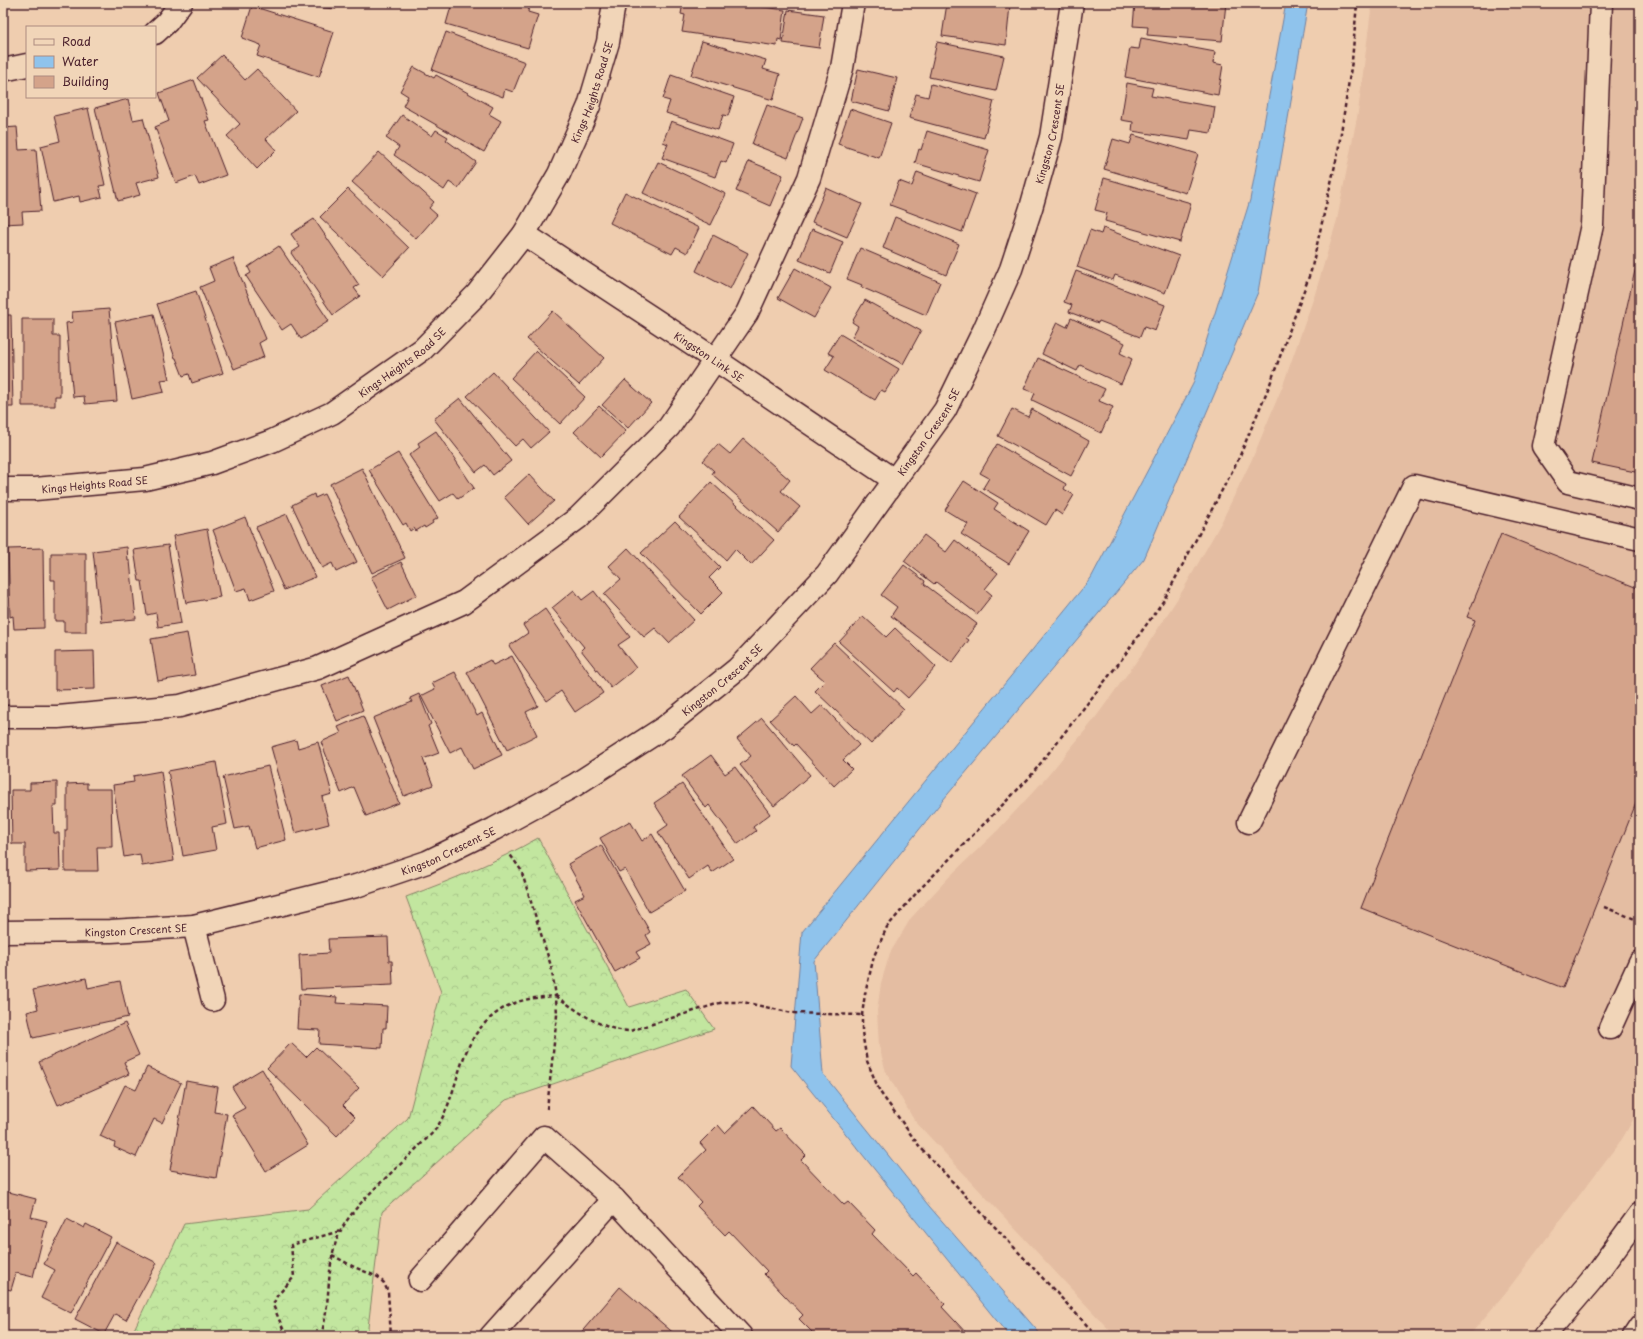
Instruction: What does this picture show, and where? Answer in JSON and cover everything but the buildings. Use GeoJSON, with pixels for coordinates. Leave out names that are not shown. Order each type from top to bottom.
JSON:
{"type":"FeatureCollection","features":[{"type":"Feature","properties":{"kind":"street"},"geometry":{"type":"LineString","coordinates":[[156,32],[167,22],[181,3]]}},
{"type":"Feature","properties":{"kind":"street","name":"Kings Heights Road SE"},"geometry":{"type":"LineString","coordinates":[[3,489],[35,489],[145,479],[212,463],[272,441],[332,413],[423,349],[477,294],[524,234],[559,174],[589,106],[608,42],[614,3]]}},
{"type":"Feature","properties":{"kind":"street"},"geometry":{"type":"LineString","coordinates":[[3,717],[58,716],[180,706],[318,668],[464,602],[578,518],[669,427],[748,313],[809,178],[842,68],[853,3]]}},
{"type":"Feature","properties":{"kind":"street","name":"Kingston Crescent SE"},"geometry":{"type":"LineString","coordinates":[[3,932],[111,931],[194,926],[356,886],[427,862],[494,830],[575,785],[665,727],[737,669],[827,574],[945,410],[984,330],[1011,269],[1032,208],[1051,137],[1072,3]]}},
{"type":"Feature","properties":{"kind":"street"},"geometry":{"type":"LineString","coordinates":[[1601,3],[1592,225],[1543,446],[1568,482],[1640,499]]}},
{"type":"Feature","properties":{"kind":"street"},"geometry":{"type":"LineString","coordinates":[[3,70],[26,65]]}},
{"type":"Feature","properties":{"kind":"street","name":"Kingston Link SE"},"geometry":{"type":"LineString","coordinates":[[524,234],[716,360],[894,480]]}},
{"type":"Feature","properties":{"kind":"street"},"geometry":{"type":"LineString","coordinates":[[1249,822],[1414,486],[1640,539]]}},
{"type":"Feature","properties":{"kind":"street"},"geometry":{"type":"LineString","coordinates":[[194,926],[213,1000]]}},
{"type":"Feature","properties":{"kind":"street"},"geometry":{"type":"LineString","coordinates":[[1610,1028],[1640,962]]}},
{"type":"Feature","properties":{"kind":"street"},"geometry":{"type":"LineString","coordinates":[[420,1280],[544,1137],[614,1199],[741,1336]]}},
{"type":"Feature","properties":{"kind":"street"},"geometry":{"type":"LineString","coordinates":[[492,1336],[614,1199]]}},
{"type":"Feature","properties":{"kind":"street"},"geometry":{"type":"LineString","coordinates":[[1544,1336],[1591,1281],[1640,1214]]}},
{"type":"Feature","properties":{"kind":"street"},"geometry":{"type":"LineString","coordinates":[[1634,1336],[1640,1328]]}},
{"type":"Feature","properties":{"kind":"path"},"geometry":{"type":"LineString","coordinates":[[1097,1336],[920,1148],[880,1092],[867,1061],[862,1032],[862,1015],[865,994],[874,956],[887,927],[918,890],[1029,778],[1119,663],[1164,600],[1238,460],[1270,384],[1311,270],[1338,152],[1352,61],[1357,3]]}},
{"type":"Feature","properties":{"kind":"path"},"geometry":{"type":"LineString","coordinates":[[494,830],[521,870],[551,966],[556,996],[557,1015],[544,1137]]}},
{"type":"Feature","properties":{"kind":"path"},"geometry":{"type":"LineString","coordinates":[[1604,907],[1640,921]]}},
{"type":"Feature","properties":{"kind":"path"},"geometry":{"type":"LineString","coordinates":[[321,1336],[326,1312],[332,1255],[341,1231],[350,1217],[368,1196],[434,1130],[444,1114],[464,1059],[474,1037],[485,1023],[513,1002],[532,997],[556,996],[588,1018],[617,1031],[630,1031],[723,1002],[743,1002],[792,1013],[862,1015]]}},
{"type":"Feature","properties":{"kind":"path"},"geometry":{"type":"LineString","coordinates":[[286,1336],[273,1305],[277,1296],[294,1277],[291,1245],[341,1231]]}},
{"type":"Feature","properties":{"kind":"path"},"geometry":{"type":"LineString","coordinates":[[332,1255],[378,1277],[384,1283],[388,1292],[390,1303],[391,1336]]}},
{"type":"Feature","properties":{"kind":"shaded area"},"geometry":{"type":"Polygon","coordinates":[[[1372,3],[1640,3],[1640,1108],[1622,1139],[1506,1292],[1469,1336],[1115,1336],[914,1120],[886,1072],[879,1046],[877,1011],[881,983],[890,953],[911,918],[950,876],[998,830],[1046,778],[1093,721],[1141,655],[1183,590],[1221,523],[1253,457],[1283,385],[1315,294],[1337,220],[1358,112],[1372,3]]]}},
{"type":"Feature","properties":{"kind":"green space"},"geometry":{"type":"Polygon","coordinates":[[[538,838],[629,1007],[686,989],[714,1029],[506,1100],[382,1212],[367,1336],[131,1336],[184,1224],[308,1209],[408,1118],[441,992],[406,897],[474,870],[538,838]]]}},
{"type":"Feature","properties":{"kind":"water"},"geometry":{"type":"Polygon","coordinates":[[[1286,3],[1308,3],[1258,292],[1144,559],[943,800],[814,961],[823,1074],[929,1206],[1042,1336],[1009,1336],[791,1066],[802,932],[1091,578],[1193,384],[1250,200],[1286,3]]]}}]}
